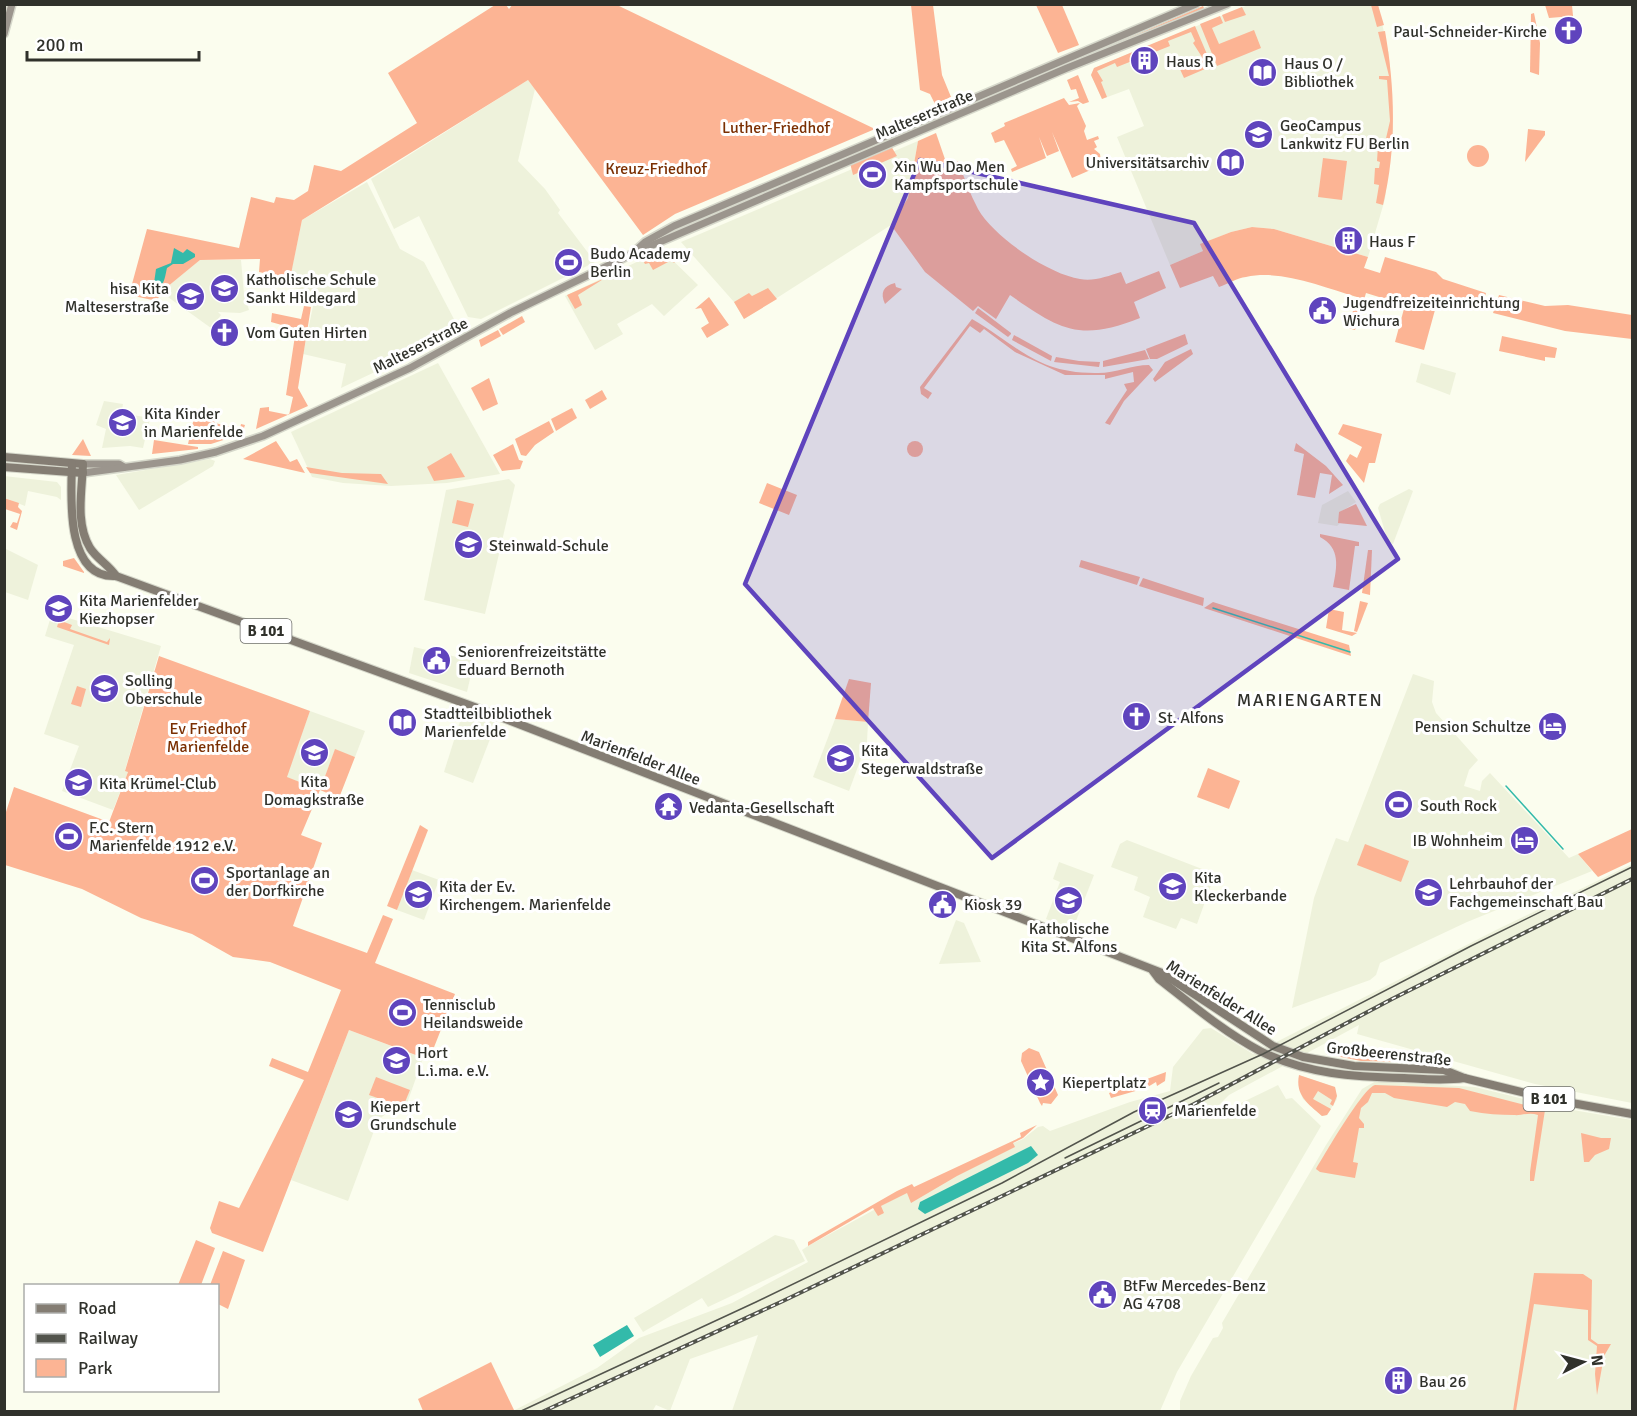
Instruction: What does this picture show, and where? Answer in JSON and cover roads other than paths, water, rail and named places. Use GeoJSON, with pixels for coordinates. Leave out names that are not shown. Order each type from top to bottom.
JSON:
{"type":"FeatureCollection","features":[{"type":"Feature","properties":{"kind":"main road"},"geometry":{"type":"LineString","coordinates":[[4,34],[12,4]]}},
{"type":"Feature","properties":{"kind":"main road","name":"Malteserstraße"},"geometry":{"type":"LineString","coordinates":[[704,217],[755,191],[1196,4]]}},
{"type":"Feature","properties":{"kind":"main road","name":"Malteserstraße"},"geometry":{"type":"LineString","coordinates":[[124,467],[180,460],[216,452],[286,426],[395,375],[512,312],[633,253],[645,242],[670,227],[758,199],[1209,8],[1227,4]]}},
{"type":"Feature","properties":{"kind":"main road"},"geometry":{"type":"LineString","coordinates":[[823,162],[826,170]]}},
{"type":"Feature","properties":{"kind":"main road"},"geometry":{"type":"LineString","coordinates":[[755,191],[758,199]]}},
{"type":"Feature","properties":{"kind":"main road"},"geometry":{"type":"LineString","coordinates":[[4,457],[72,464],[119,464],[124,467],[120,470],[83,473],[4,467]]}},
{"type":"Feature","properties":{"kind":"main road","name":"Marienfelder Allee"},"geometry":{"type":"LineString","coordinates":[[72,464],[71,519],[78,546],[95,570],[107,576],[116,576],[480,708],[1173,979],[1273,1046],[1310,1058]]}},
{"type":"Feature","properties":{"kind":"main road","name":"Marienfelder Allee"},"geometry":{"type":"LineString","coordinates":[[83,464],[81,514],[83,533],[97,556],[116,576]]}},
{"type":"Feature","properties":{"kind":"main road","name":"Marienfelder Allee"},"geometry":{"type":"LineString","coordinates":[[1153,971],[1159,979],[1240,1039],[1262,1052],[1304,1067]]}},
{"type":"Feature","properties":{"kind":"main road","name":"Großbeerenstraße"},"geometry":{"type":"LineString","coordinates":[[1310,1058],[1354,1066],[1438,1069],[1454,1072],[1464,1078]]}},
{"type":"Feature","properties":{"kind":"main road","name":"Großbeerenstraße"},"geometry":{"type":"LineString","coordinates":[[1304,1067],[1324,1073],[1363,1077],[1464,1078],[1550,1099],[1632,1114]]}},
{"type":"Feature","properties":{"kind":"water"},"geometry":{"type":"Polygon","coordinates":[[[174,248],[183,253],[187,249],[195,254],[195,257],[183,264],[173,264],[167,268],[163,282],[153,290],[156,269],[171,263],[174,248]]]}},
{"type":"Feature","properties":{"kind":"water"},"geometry":{"type":"Polygon","coordinates":[[[1031,1146],[1038,1155],[1028,1163],[925,1214],[918,1209],[920,1202],[1031,1146]]]}},
{"type":"Feature","properties":{"kind":"water"},"geometry":{"type":"Polygon","coordinates":[[[627,1325],[634,1336],[600,1357],[593,1345],[627,1325]]]}},
{"type":"Feature","properties":{"kind":"waterway"},"geometry":{"type":"LineString","coordinates":[[1213,608],[1350,652]]}},
{"type":"Feature","properties":{"kind":"waterway"},"geometry":{"type":"LineString","coordinates":[[1506,786],[1563,849]]}},
{"type":"Feature","properties":{"kind":"tram line"},"geometry":{"type":"LineString","coordinates":[[519,1412],[756,1302],[1002,1183],[1134,1112],[1263,1054],[1471,946],[1632,867]]}},
{"type":"Feature","properties":{"kind":"tram line"},"geometry":{"type":"LineString","coordinates":[[1065,1158],[1219,1083]]}},
{"type":"Feature","properties":{"kind":"railway"},"geometry":{"type":"LineString","coordinates":[[542,1412],[783,1301],[1194,1104],[1392,999],[1632,879]]}},
{"type":"Feature","properties":{"kind":"place","name":"Paul-Schneider-Kirche"},"geometry":{"type":"Point","coordinates":[1568,31]}},
{"type":"Feature","properties":{"kind":"place","name":"Haus R"},"geometry":{"type":"Point","coordinates":[1145,61]}},
{"type":"Feature","properties":{"kind":"place","name":"Haus O / Bibliothek"},"geometry":{"type":"Point","coordinates":[1263,72]}},
{"type":"Feature","properties":{"kind":"place","name":"GeoCampus Lankwitz FU Berlin"},"geometry":{"type":"Point","coordinates":[1259,134]}},
{"type":"Feature","properties":{"kind":"place","name":"Universitätsarchiv"},"geometry":{"type":"Point","coordinates":[1230,162]}},
{"type":"Feature","properties":{"kind":"place","name":"Xin Wu Dao Men Kampfsportschule"},"geometry":{"type":"Point","coordinates":[873,175]}},
{"type":"Feature","properties":{"kind":"place","name":"Haus F"},"geometry":{"type":"Point","coordinates":[1348,241]}},
{"type":"Feature","properties":{"kind":"place","name":"Budo Academy Berlin"},"geometry":{"type":"Point","coordinates":[569,262]}},
{"type":"Feature","properties":{"kind":"place","name":"Katholische Schule Sankt Hildegard"},"geometry":{"type":"Point","coordinates":[225,288]}},
{"type":"Feature","properties":{"kind":"place","name":"hisa Kita Malteserstraße"},"geometry":{"type":"Point","coordinates":[190,297]}},
{"type":"Feature","properties":{"kind":"place","name":"Jugendfreizeiteinrichtung Wichura"},"geometry":{"type":"Point","coordinates":[1322,311]}},
{"type":"Feature","properties":{"kind":"place","name":"Vom Guten Hirten"},"geometry":{"type":"Point","coordinates":[225,332]}},
{"type":"Feature","properties":{"kind":"place","name":"Kita Kinder in Marienfelde"},"geometry":{"type":"Point","coordinates":[123,422]}},
{"type":"Feature","properties":{"kind":"place","name":"Steinwald-Schule"},"geometry":{"type":"Point","coordinates":[468,545]}},
{"type":"Feature","properties":{"kind":"place","name":"Kita Marienfelder Kiezhopser"},"geometry":{"type":"Point","coordinates":[58,609]}},
{"type":"Feature","properties":{"kind":"place","name":"Seniorenfreizeitstätte Eduard Bernoth"},"geometry":{"type":"Point","coordinates":[437,660]}},
{"type":"Feature","properties":{"kind":"place","name":"Solling Oberschule"},"geometry":{"type":"Point","coordinates":[104,689]}},
{"type":"Feature","properties":{"kind":"place","name":"St. Alfons"},"geometry":{"type":"Point","coordinates":[1137,717]}},
{"type":"Feature","properties":{"kind":"place","name":"Stadtteilbibliothek Marienfelde"},"geometry":{"type":"Point","coordinates":[403,722]}},
{"type":"Feature","properties":{"kind":"place","name":"Pension Schultze"},"geometry":{"type":"Point","coordinates":[1552,726]}},
{"type":"Feature","properties":{"kind":"place","name":"Kita Domagkstraße"},"geometry":{"type":"Point","coordinates":[314,753]}},
{"type":"Feature","properties":{"kind":"place","name":"Kita Stegerwaldstraße"},"geometry":{"type":"Point","coordinates":[840,759]}},
{"type":"Feature","properties":{"kind":"place","name":"Kita Krümel-Club"},"geometry":{"type":"Point","coordinates":[78,783]}},
{"type":"Feature","properties":{"kind":"place","name":"South Rock"},"geometry":{"type":"Point","coordinates":[1399,805]}},
{"type":"Feature","properties":{"kind":"place","name":"Vedanta-Gesellschaft"},"geometry":{"type":"Point","coordinates":[668,807]}},
{"type":"Feature","properties":{"kind":"place","name":"F.C. Stern Marienfelde 1912 e.V."},"geometry":{"type":"Point","coordinates":[68,836]}},
{"type":"Feature","properties":{"kind":"place","name":"IB Wohnheim"},"geometry":{"type":"Point","coordinates":[1524,840]}},
{"type":"Feature","properties":{"kind":"place","name":"Sportanlage an der Dorfkirche"},"geometry":{"type":"Point","coordinates":[205,881]}},
{"type":"Feature","properties":{"kind":"place","name":"Kita Kleckerbande"},"geometry":{"type":"Point","coordinates":[1173,886]}},
{"type":"Feature","properties":{"kind":"place","name":"Lehrbauhof der Fachgemeinschaft Bau"},"geometry":{"type":"Point","coordinates":[1428,892]}},
{"type":"Feature","properties":{"kind":"place","name":"Kita der Ev. Kirchengem. Marienfelde"},"geometry":{"type":"Point","coordinates":[418,895]}},
{"type":"Feature","properties":{"kind":"place","name":"Katholische Kita St. Alfons"},"geometry":{"type":"Point","coordinates":[1069,900]}},
{"type":"Feature","properties":{"kind":"place","name":"Kiosk 39"},"geometry":{"type":"Point","coordinates":[943,904]}},
{"type":"Feature","properties":{"kind":"place","name":"Tennisclub Heilandsweide"},"geometry":{"type":"Point","coordinates":[402,1013]}},
{"type":"Feature","properties":{"kind":"place","name":"Hort L.i.ma. e.V."},"geometry":{"type":"Point","coordinates":[396,1061]}},
{"type":"Feature","properties":{"kind":"place","name":"Kiepertplatz"},"geometry":{"type":"Point","coordinates":[1041,1082]}},
{"type":"Feature","properties":{"kind":"place","name":"Marienfelde"},"geometry":{"type":"Point","coordinates":[1153,1110]}},
{"type":"Feature","properties":{"kind":"place","name":"Kiepert Grundschule"},"geometry":{"type":"Point","coordinates":[349,1115]}},
{"type":"Feature","properties":{"kind":"place","name":"BtFw Mercedes-Benz AG 4708"},"geometry":{"type":"Point","coordinates":[1102,1294]}},
{"type":"Feature","properties":{"kind":"place","name":"Bau 26"},"geometry":{"type":"Point","coordinates":[1398,1381]}},
{"type":"Feature","properties":{"kind":"district","name":"MARIENGARTEN"},"geometry":{"type":"Point","coordinates":[1310,700]}},
{"type":"Feature","properties":{"kind":"park label","name":"Luther-Friedhof"},"geometry":{"type":"Point","coordinates":[776,127]}},
{"type":"Feature","properties":{"kind":"park label","name":"Kreuz-Friedhof"},"geometry":{"type":"Point","coordinates":[656,168]}},
{"type":"Feature","properties":{"kind":"park label","name":"Ev Friedhof Marienfelde"},"geometry":{"type":"Point","coordinates":[208,737]}}]}
